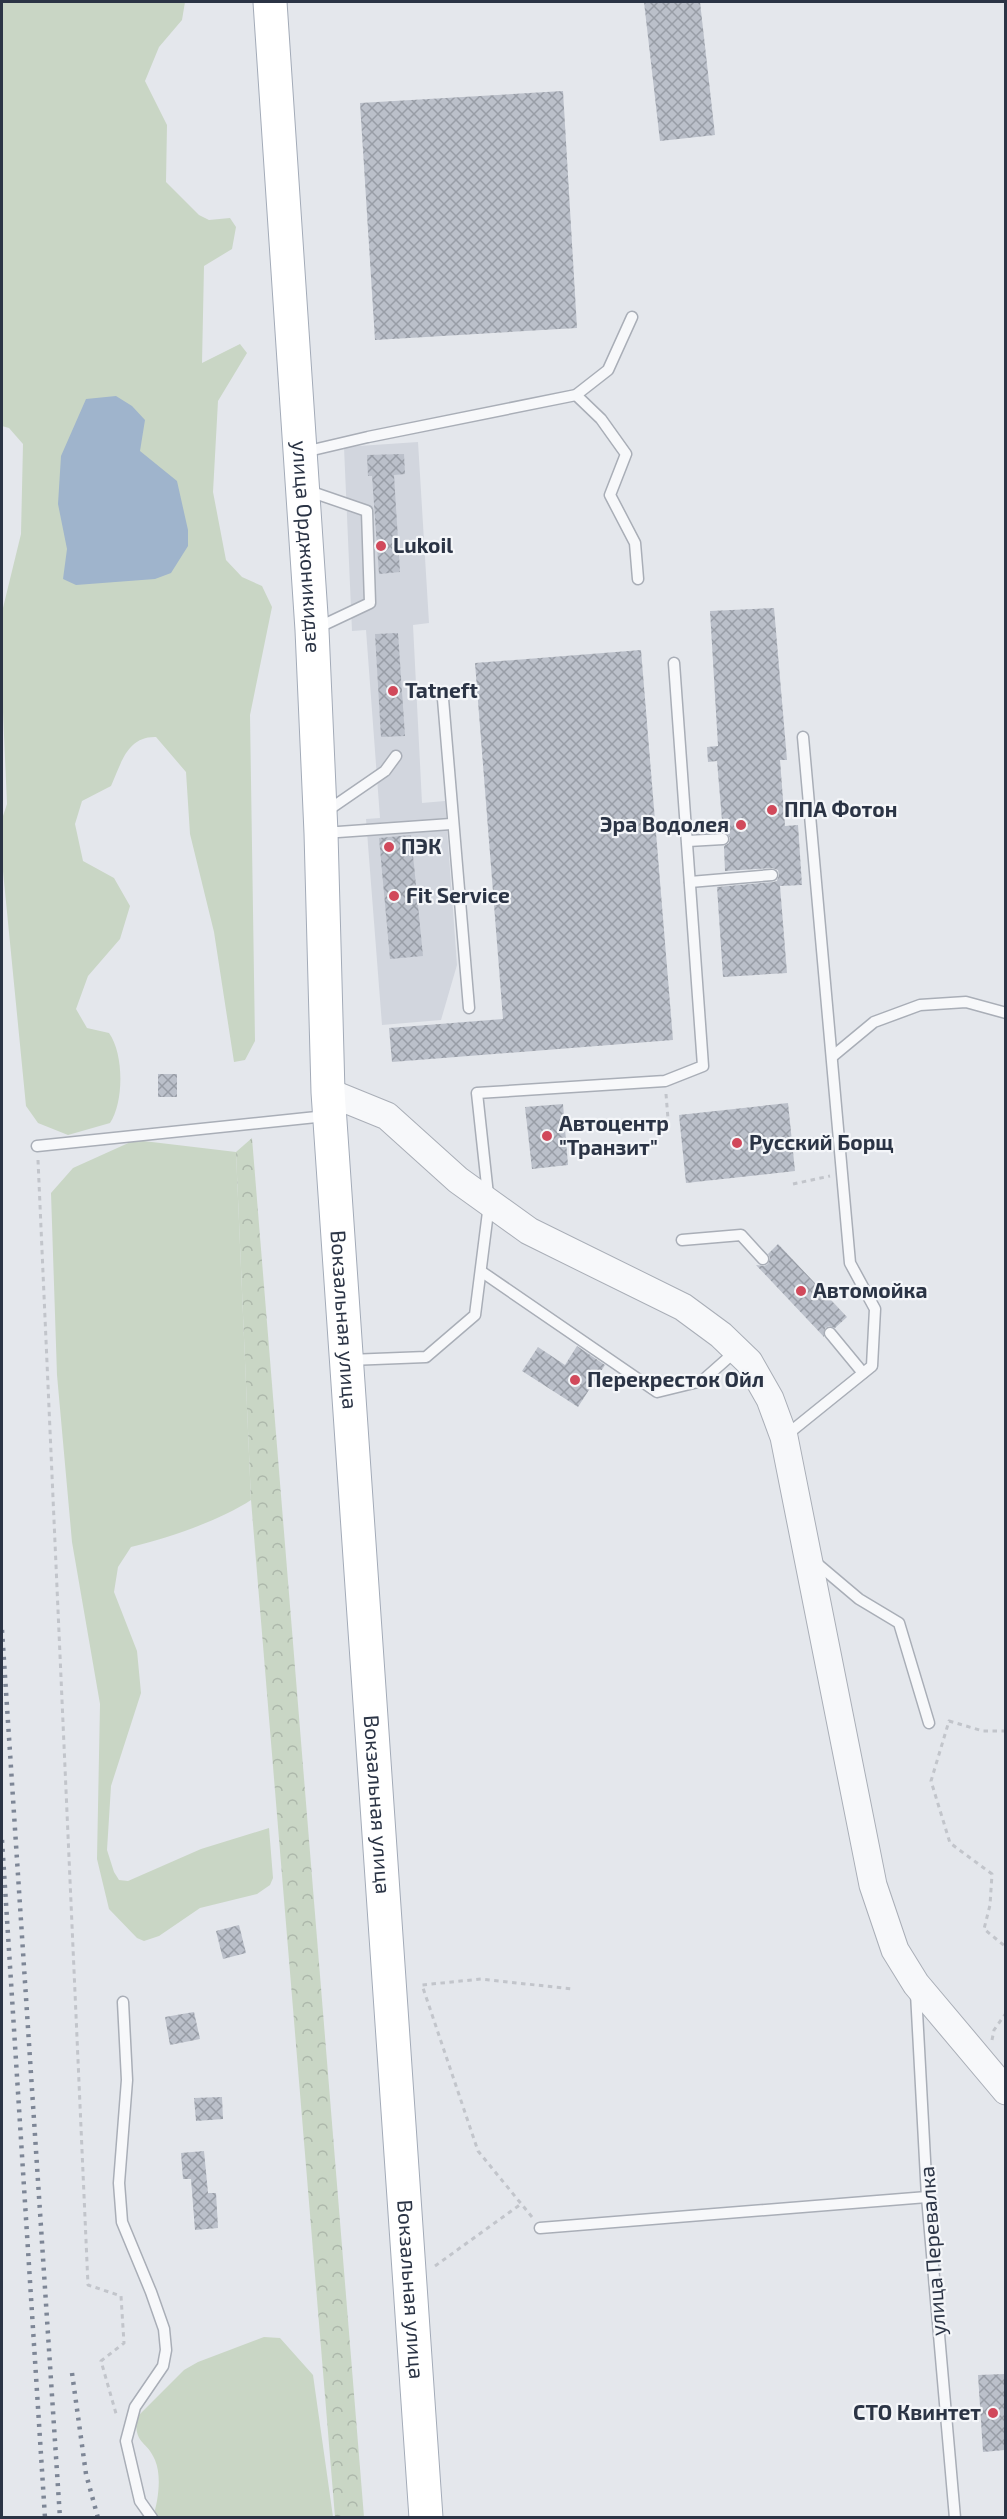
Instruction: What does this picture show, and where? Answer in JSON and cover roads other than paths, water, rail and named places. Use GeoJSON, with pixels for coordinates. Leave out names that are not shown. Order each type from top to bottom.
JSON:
{"type":"FeatureCollection","features":[{"type":"Feature","properties":{"kind":"main road","name":"улица Орджоникидзе"},"geometry":{"type":"LineString","coordinates":[[270,2],[312,630],[329,1104]]}},
{"type":"Feature","properties":{"kind":"main road","name":"Вокзальная улица"},"geometry":{"type":"LineString","coordinates":[[329,1104],[426,2517]]}},
{"type":"Feature","properties":{"kind":"street"},"geometry":{"type":"LineString","coordinates":[[329,1104],[387,1116],[418,1147],[489,1204],[529,1232],[683,1307],[721,1335],[749,1362],[770,1399],[784,1437],[873,1885],[895,1950],[916,1984],[1005,2091]]}},
{"type":"Feature","properties":{"kind":"lane"},"geometry":{"type":"LineString","coordinates":[[301,453],[368,437],[576,396],[608,370],[632,318]]}},
{"type":"Feature","properties":{"kind":"lane"},"geometry":{"type":"LineString","coordinates":[[576,396],[601,419],[626,454],[610,495],[635,543],[638,579]]}},
{"type":"Feature","properties":{"kind":"lane"},"geometry":{"type":"LineString","coordinates":[[303,489],[368,511],[370,603],[312,630]]}},
{"type":"Feature","properties":{"kind":"lane"},"geometry":{"type":"LineString","coordinates":[[346,1360],[426,1357],[475,1315],[489,1204],[477,1093],[665,1081],[703,1066],[674,663]]}},
{"type":"Feature","properties":{"kind":"lane"},"geometry":{"type":"LineString","coordinates":[[443,699],[451,824],[469,1008]]}},
{"type":"Feature","properties":{"kind":"lane"},"geometry":{"type":"LineString","coordinates":[[784,1437],[872,1366],[875,1309],[850,1263],[803,737]]}},
{"type":"Feature","properties":{"kind":"lane"},"geometry":{"type":"LineString","coordinates":[[320,825],[385,771],[396,756]]}},
{"type":"Feature","properties":{"kind":"lane"},"geometry":{"type":"LineString","coordinates":[[320,825],[451,824]]}},
{"type":"Feature","properties":{"kind":"lane"},"geometry":{"type":"LineString","coordinates":[[688,841],[723,839]]}},
{"type":"Feature","properties":{"kind":"lane"},"geometry":{"type":"LineString","coordinates":[[690,882],[772,875]]}},
{"type":"Feature","properties":{"kind":"lane"},"geometry":{"type":"LineString","coordinates":[[833,1056],[874,1022],[920,1005],[966,1002],[1005,1013]]}},
{"type":"Feature","properties":{"kind":"lane"},"geometry":{"type":"LineString","coordinates":[[37,1146],[329,1104]]}},
{"type":"Feature","properties":{"kind":"lane"},"geometry":{"type":"LineString","coordinates":[[682,1240],[741,1235],[763,1259]]}},
{"type":"Feature","properties":{"kind":"lane"},"geometry":{"type":"LineString","coordinates":[[482,1272],[657,1392],[702,1382],[737,1350]]}},
{"type":"Feature","properties":{"kind":"lane"},"geometry":{"type":"LineString","coordinates":[[830,1333],[863,1373]]}},
{"type":"Feature","properties":{"kind":"lane"},"geometry":{"type":"LineString","coordinates":[[809,1557],[859,1599],[899,1623],[929,1723]]}},
{"type":"Feature","properties":{"kind":"lane","name":"улица Перевалка"},"geometry":{"type":"LineString","coordinates":[[916,1984],[927,2197],[955,2517]]}},
{"type":"Feature","properties":{"kind":"lane"},"geometry":{"type":"LineString","coordinates":[[123,2001],[127,2080],[119,2183],[122,2222],[164,2329],[166,2350],[163,2366],[135,2407],[128,2426],[126,2442],[140,2501],[152,2517]]}},
{"type":"Feature","properties":{"kind":"lane"},"geometry":{"type":"LineString","coordinates":[[540,2228],[927,2197]]}},
{"type":"Feature","properties":{"kind":"water"},"geometry":{"type":"Polygon","coordinates":[[[116,396],[132,406],[145,420],[140,451],[177,481],[188,530],[188,546],[171,573],[155,579],[76,585],[63,579],[67,549],[58,504],[61,456],[86,399],[116,396]]]}},
{"type":"Feature","properties":{"kind":"railway"},"geometry":{"type":"LineString","coordinates":[[2,1630],[60,2518]]}},
{"type":"Feature","properties":{"kind":"railway"},"geometry":{"type":"LineString","coordinates":[[2,1840],[45,2518]]}},
{"type":"Feature","properties":{"kind":"railway"},"geometry":{"type":"LineString","coordinates":[[72,2373],[86,2474],[98,2518]]}},
{"type":"Feature","properties":{"kind":"place","name":"Lukoil"},"geometry":{"type":"Point","coordinates":[381,546]}},
{"type":"Feature","properties":{"kind":"place","name":"Tatneft"},"geometry":{"type":"Point","coordinates":[393,691]}},
{"type":"Feature","properties":{"kind":"place","name":"ППА Фотон"},"geometry":{"type":"Point","coordinates":[772,810]}},
{"type":"Feature","properties":{"kind":"place","name":"Эра Водолея"},"geometry":{"type":"Point","coordinates":[741,825]}},
{"type":"Feature","properties":{"kind":"place","name":"ПЭК"},"geometry":{"type":"Point","coordinates":[389,847]}},
{"type":"Feature","properties":{"kind":"place","name":"Fit Service"},"geometry":{"type":"Point","coordinates":[394,896]}},
{"type":"Feature","properties":{"kind":"place","name":"Автоцентр \"Транзит\""},"geometry":{"type":"Point","coordinates":[547,1136]}},
{"type":"Feature","properties":{"kind":"place","name":"Русский Борщ"},"geometry":{"type":"Point","coordinates":[737,1143]}},
{"type":"Feature","properties":{"kind":"place","name":"Автомойка"},"geometry":{"type":"Point","coordinates":[801,1291]}},
{"type":"Feature","properties":{"kind":"place","name":"Перекресток Ойл"},"geometry":{"type":"Point","coordinates":[575,1380]}},
{"type":"Feature","properties":{"kind":"place","name":"СТО Квинтет"},"geometry":{"type":"Point","coordinates":[993,2413]}}]}
